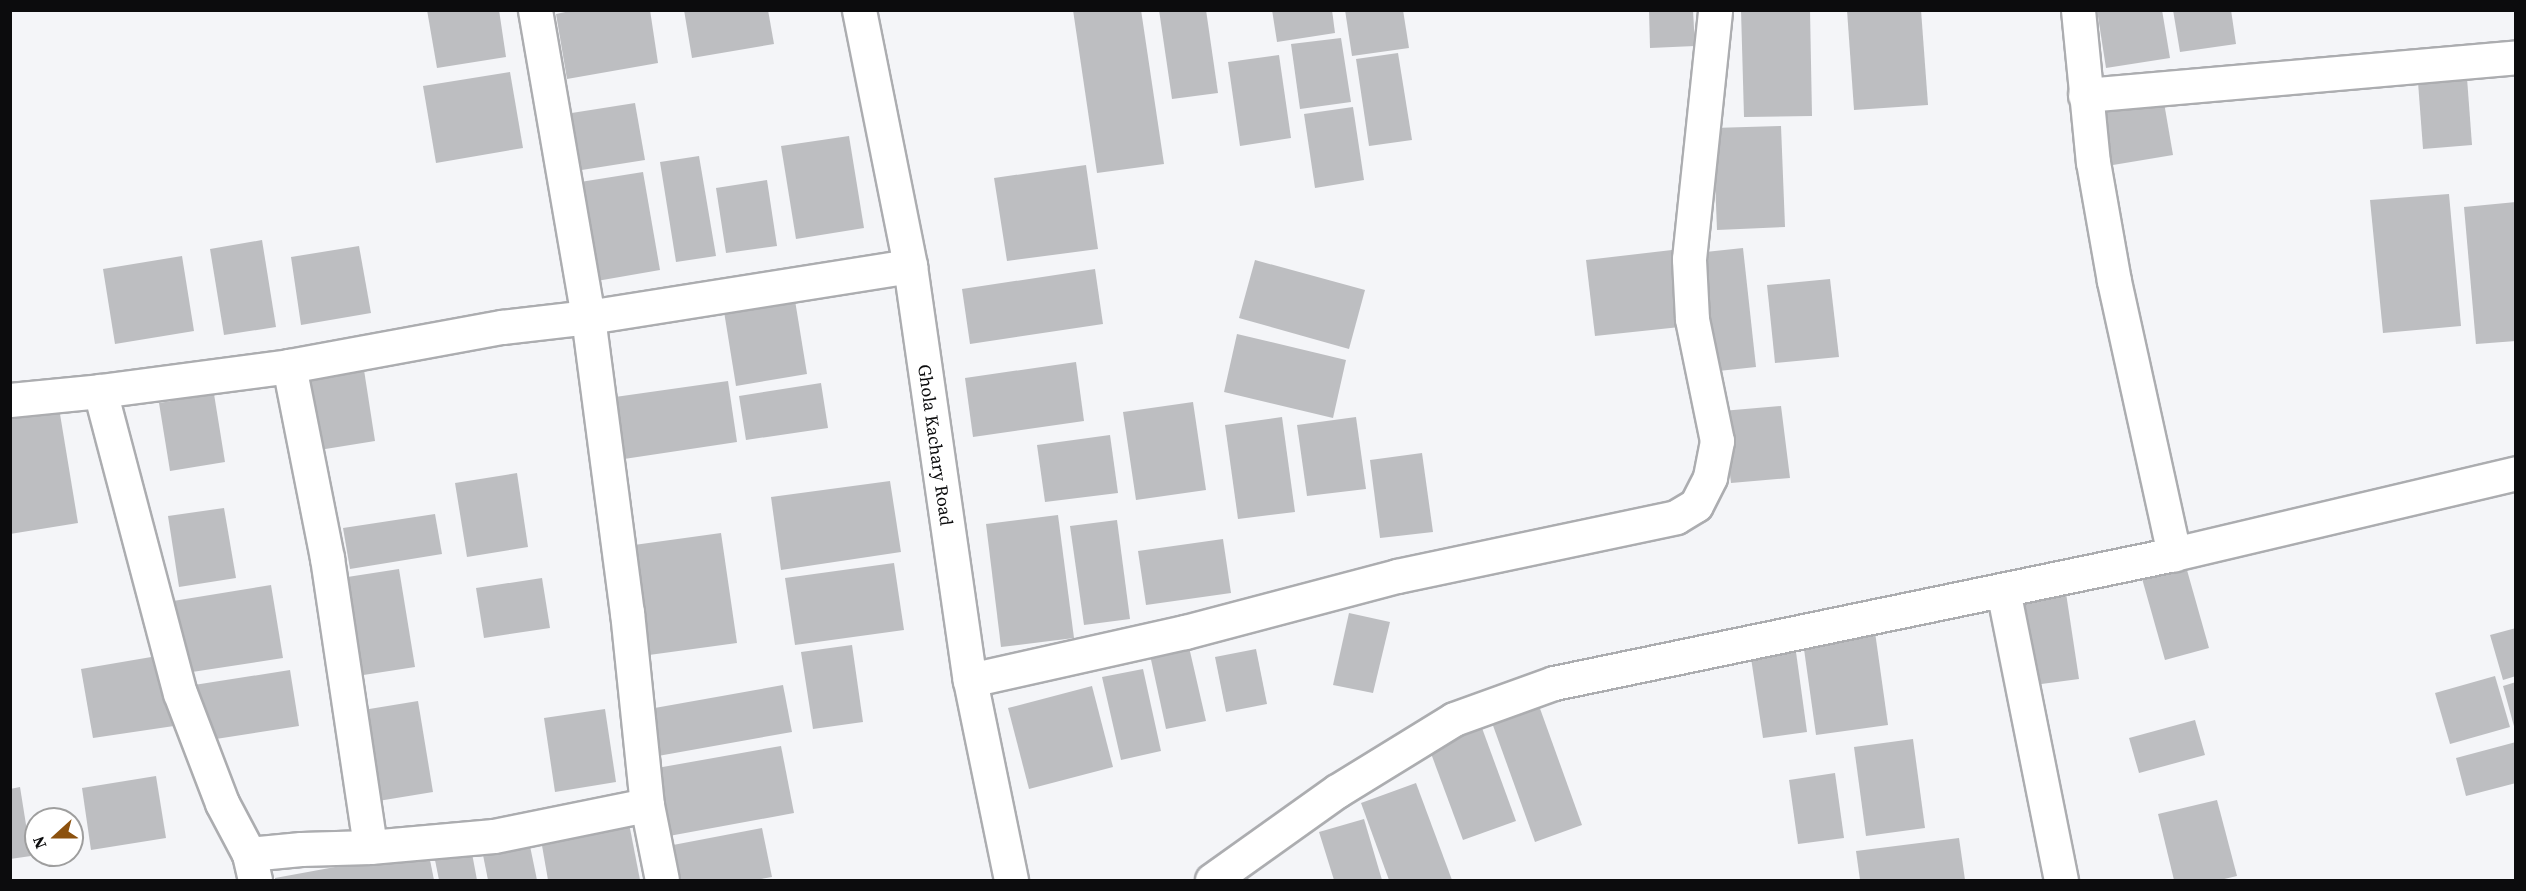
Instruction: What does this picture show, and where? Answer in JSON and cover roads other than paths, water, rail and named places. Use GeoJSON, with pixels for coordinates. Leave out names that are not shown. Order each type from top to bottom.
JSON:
{"type":"FeatureCollection","features":[{"type":"Feature","properties":{"kind":"street"},"geometry":{"type":"LineString","coordinates":[[535,10],[588,317],[627,612],[647,805],[662,880]]}},
{"type":"Feature","properties":{"kind":"street","name":"Ghola Kachary Road"},"geometry":{"type":"LineString","coordinates":[[859,10],[909,266],[970,680],[1011,880]]}},
{"type":"Feature","properties":{"kind":"street"},"geometry":{"type":"LineString","coordinates":[[970,680],[1185,632],[1397,576],[1676,518],[1696,506],[1710,477],[1717,441],[1692,319],[1689,259],[1715,10]]}},
{"type":"Feature","properties":{"kind":"street"},"geometry":{"type":"LineString","coordinates":[[2078,10],[2093,162],[2114,281],[2174,554]]}},
{"type":"Feature","properties":{"kind":"street"},"geometry":{"type":"LineString","coordinates":[[2085,95],[2516,57]]}},
{"type":"Feature","properties":{"kind":"street"},"geometry":{"type":"LineString","coordinates":[[10,400],[100,392],[289,366],[502,327],[588,317],[909,266]]}},
{"type":"Feature","properties":{"kind":"street"},"geometry":{"type":"LineString","coordinates":[[289,366],[327,558],[370,847]]}},
{"type":"Feature","properties":{"kind":"street"},"geometry":{"type":"LineString","coordinates":[[100,392],[180,693],[222,803],[252,867],[301,849],[370,847],[494,836],[647,805]]}},
{"type":"Feature","properties":{"kind":"street"},"geometry":{"type":"LineString","coordinates":[[1212,880],[1337,791],[1454,719],[1554,683],[2174,554],[2516,473]]}},
{"type":"Feature","properties":{"kind":"street"},"geometry":{"type":"LineString","coordinates":[[2003,590],[2061,880]]}}]}
